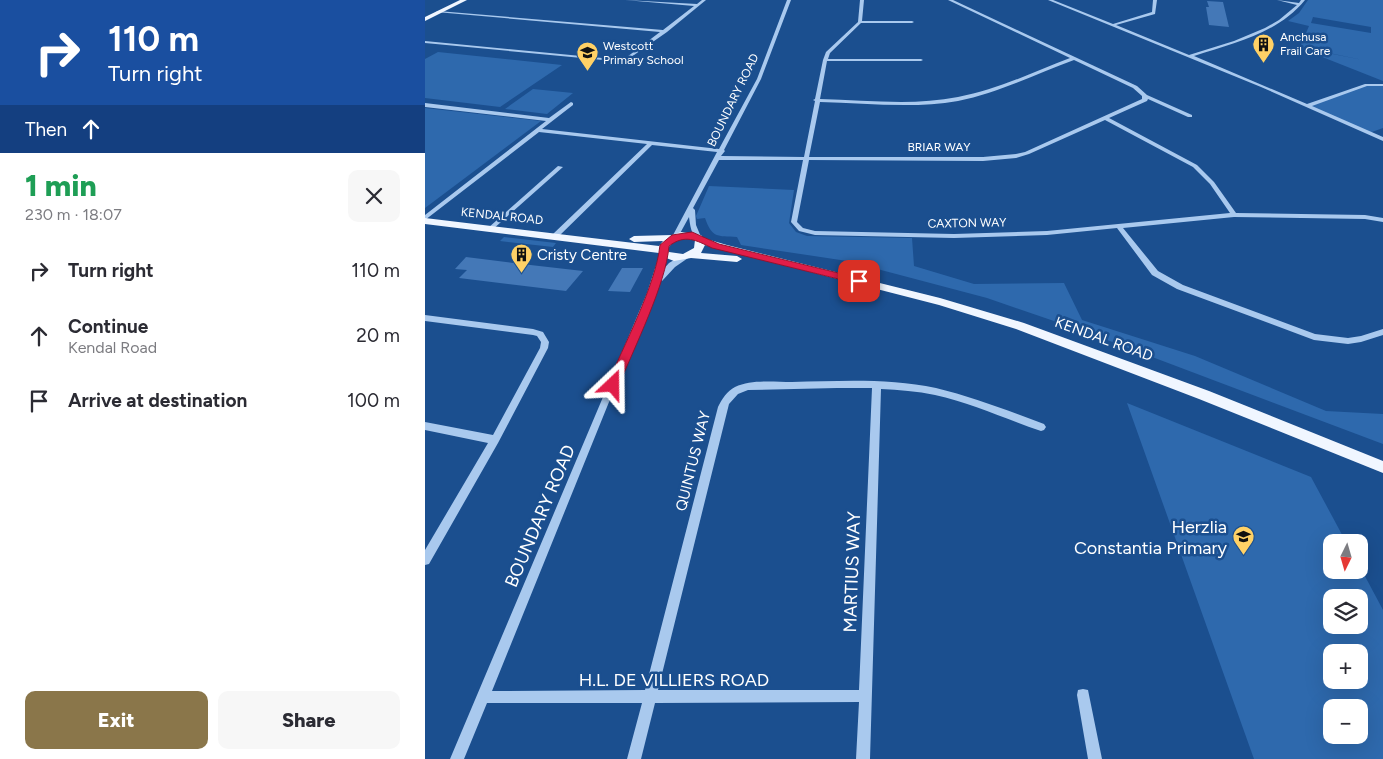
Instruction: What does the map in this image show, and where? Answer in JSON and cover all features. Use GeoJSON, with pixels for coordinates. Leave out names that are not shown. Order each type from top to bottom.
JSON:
{"type":"FeatureCollection","features":[{"type":"Feature","properties":{"kind":"main road"},"geometry":{"type":"LineString","coordinates":[[425,19],[464,0]]}},
{"type":"Feature","properties":{"kind":"main road","name":"KENDAL ROAD"},"geometry":{"type":"LineString","coordinates":[[425,220],[664,251],[675,258],[715,256],[804,268]]}},
{"type":"Feature","properties":{"kind":"main road","name":"KENDAL ROAD"},"geometry":{"type":"LineString","coordinates":[[576,239],[674,237],[689,234],[720,247],[940,302],[1058,339],[1204,395],[1383,468]]}},
{"type":"Feature","properties":{"kind":"main road"},"geometry":{"type":"LineString","coordinates":[[664,251],[666,242],[674,237]]}},
{"type":"Feature","properties":{"kind":"main road"},"geometry":{"type":"LineString","coordinates":[[689,256],[701,246],[699,238]]}},
{"type":"Feature","properties":{"kind":"street"},"geometry":{"type":"LineString","coordinates":[[627,0],[697,5]]}},
{"type":"Feature","properties":{"kind":"street"},"geometry":{"type":"LineString","coordinates":[[425,42],[624,61],[704,0]]}},
{"type":"Feature","properties":{"kind":"street","name":"BOUNDARY ROAD"},"geometry":{"type":"LineString","coordinates":[[674,237],[693,207],[759,79],[789,0]]}},
{"type":"Feature","properties":{"kind":"street"},"geometry":{"type":"LineString","coordinates":[[862,0],[861,22],[912,22]]}},
{"type":"Feature","properties":{"kind":"street"},"geometry":{"type":"LineString","coordinates":[[950,0],[1135,87],[1145,96],[1190,116]]}},
{"type":"Feature","properties":{"kind":"street"},"geometry":{"type":"LineString","coordinates":[[1051,0],[1308,105],[1383,139]]}},
{"type":"Feature","properties":{"kind":"street"},"geometry":{"type":"LineString","coordinates":[[1113,25],[1154,12],[1155,0]]}},
{"type":"Feature","properties":{"kind":"street"},"geometry":{"type":"LineString","coordinates":[[1279,0],[1301,2]]}},
{"type":"Feature","properties":{"kind":"street"},"geometry":{"type":"LineString","coordinates":[[1190,56],[1277,23],[1293,13],[1301,2]]}},
{"type":"Feature","properties":{"kind":"street"},"geometry":{"type":"LineString","coordinates":[[438,12],[665,31]]}},
{"type":"Feature","properties":{"kind":"street","name":"CAXTON WAY"},"geometry":{"type":"LineString","coordinates":[[861,22],[828,52],[825,60],[794,222],[796,227],[807,232],[954,236],[1047,233],[1234,215],[1365,217],[1383,220]]}},
{"type":"Feature","properties":{"kind":"street"},"geometry":{"type":"LineString","coordinates":[[816,100],[918,101],[955,99],[975,95],[1073,59]]}},
{"type":"Feature","properties":{"kind":"street"},"geometry":{"type":"LineString","coordinates":[[825,60],[921,60]]}},
{"type":"Feature","properties":{"kind":"street"},"geometry":{"type":"LineString","coordinates":[[1308,105],[1367,85],[1383,85]]}},
{"type":"Feature","properties":{"kind":"street","name":"BRIAR WAY"},"geometry":{"type":"LineString","coordinates":[[718,158],[983,159],[1016,156],[1143,101],[1145,96]]}},
{"type":"Feature","properties":{"kind":"street"},"geometry":{"type":"LineString","coordinates":[[425,220],[571,104]]}},
{"type":"Feature","properties":{"kind":"street"},"geometry":{"type":"LineString","coordinates":[[425,106],[551,120]]}},
{"type":"Feature","properties":{"kind":"street"},"geometry":{"type":"LineString","coordinates":[[1105,118],[1195,166],[1213,183],[1234,215]]}},
{"type":"Feature","properties":{"kind":"street"},"geometry":{"type":"LineString","coordinates":[[537,130],[722,151]]}},
{"type":"Feature","properties":{"kind":"street"},"geometry":{"type":"LineString","coordinates":[[555,236],[651,143]]}},
{"type":"Feature","properties":{"kind":"street"},"geometry":{"type":"LineString","coordinates":[[490,229],[560,167]]}},
{"type":"Feature","properties":{"kind":"street"},"geometry":{"type":"LineString","coordinates":[[693,207],[692,221],[699,238]]}},
{"type":"Feature","properties":{"kind":"street"},"geometry":{"type":"LineString","coordinates":[[1119,227],[1155,273],[1180,287],[1314,337],[1348,341],[1361,340],[1383,332]]}},
{"type":"Feature","properties":{"kind":"street","name":"BOUNDARY ROAD"},"geometry":{"type":"LineString","coordinates":[[457,759],[654,286],[664,251]]}},
{"type":"Feature","properties":{"kind":"street","name":"BOUNDARY ROAD"},"geometry":{"type":"LineString","coordinates":[[654,286],[668,268],[689,256]]}},
{"type":"Feature","properties":{"kind":"street"},"geometry":{"type":"LineString","coordinates":[[425,318],[533,332],[544,337],[544,348],[495,440],[425,560]]}},
{"type":"Feature","properties":{"kind":"street","name":"QUINTUS WAY"},"geometry":{"type":"LineString","coordinates":[[634,759],[723,407],[728,397],[748,386],[877,386],[919,389],[953,396],[1041,428]]}},
{"type":"Feature","properties":{"kind":"street","name":"MARTIUS WAY"},"geometry":{"type":"LineString","coordinates":[[863,759],[877,386]]}},
{"type":"Feature","properties":{"kind":"street"},"geometry":{"type":"LineString","coordinates":[[425,426],[495,440]]}},
{"type":"Feature","properties":{"kind":"street"},"geometry":{"type":"LineString","coordinates":[[1083,695],[1095,759]]}},
{"type":"Feature","properties":{"kind":"street","name":"H.L. DE VILLIERS ROAD"},"geometry":{"type":"LineString","coordinates":[[483,697],[865,696]]}},
{"type":"Feature","properties":{"kind":"shaded area"},"geometry":{"type":"Polygon","coordinates":[[[1308,0],[1383,0],[1383,81],[1297,47],[1363,60],[1300,47],[1309,26],[1288,21],[1299,13],[1308,0]],[[1313,17],[1311,23],[1371,33],[1371,27],[1313,17]]]}},
{"type":"Feature","properties":{"kind":"shaded area"},"geometry":{"type":"Polygon","coordinates":[[[438,52],[562,65],[500,107],[425,98],[425,59],[438,52]]]}},
{"type":"Feature","properties":{"kind":"shaded area"},"geometry":{"type":"Polygon","coordinates":[[[1367,85],[1383,85],[1383,128],[1369,133],[1308,105],[1367,85]]]}},
{"type":"Feature","properties":{"kind":"shaded area"},"geometry":{"type":"Polygon","coordinates":[[[533,89],[573,93],[547,114],[505,109],[533,89]]]}},
{"type":"Feature","properties":{"kind":"shaded area"},"geometry":{"type":"Polygon","coordinates":[[[425,108],[541,121],[425,208],[425,108]]]}},
{"type":"Feature","properties":{"kind":"shaded area"},"geometry":{"type":"Polygon","coordinates":[[[709,186],[794,190],[789,223],[796,232],[807,236],[912,238],[914,266],[974,284],[1064,283],[1082,320],[1195,356],[1326,411],[1383,414],[1383,444],[1086,332],[987,298],[847,261],[741,245],[737,237],[720,236],[713,233],[705,218],[697,219],[696,216],[709,186]]]}},
{"type":"Feature","properties":{"kind":"shaded area"},"geometry":{"type":"Polygon","coordinates":[[[504,237],[556,243],[553,247],[500,241],[504,237]]]}},
{"type":"Feature","properties":{"kind":"shaded area","name":"Herzlia Constantia Primary"},"geometry":{"type":"Polygon","coordinates":[[[1127,403],[1311,477],[1342,534],[1323,534],[1323,579],[1366,579],[1383,610],[1383,759],[1254,759],[1127,403]]]}},
{"type":"Feature","properties":{"kind":"building"},"geometry":{"type":"Polygon","coordinates":[[[1207,1],[1223,2],[1229,27],[1209,25],[1207,1]]]}},
{"type":"Feature","properties":{"kind":"building","name":"Cristy Centre"},"geometry":{"type":"Polygon","coordinates":[[[466,257],[583,271],[566,291],[459,278],[467,270],[455,269],[466,257]]]}},
{"type":"Feature","properties":{"kind":"building"},"geometry":{"type":"Polygon","coordinates":[[[622,268],[643,268],[630,292],[608,291],[622,268]]]}},
{"type":"Feature","properties":{"kind":"place","name":"Anchusa Frail Care"},"geometry":{"type":"Point","coordinates":[1264,63]}},
{"type":"Feature","properties":{"kind":"place","name":"Westcott Primary School"},"geometry":{"type":"Point","coordinates":[587,72]}},
{"type":"Feature","properties":{"kind":"place","name":"Cristy Centre"},"geometry":{"type":"Point","coordinates":[521,274]}},
{"type":"Feature","properties":{"kind":"place","name":"Herzlia Constantia Primary"},"geometry":{"type":"Point","coordinates":[1243,556]}},
{"type":"Feature","properties":{"kind":"route"},"geometry":{"type":"LineString","coordinates":[[613,385],[651,293],[663,257],[664,245],[675,237],[689,234],[716,246],[859,281]]}}]}
